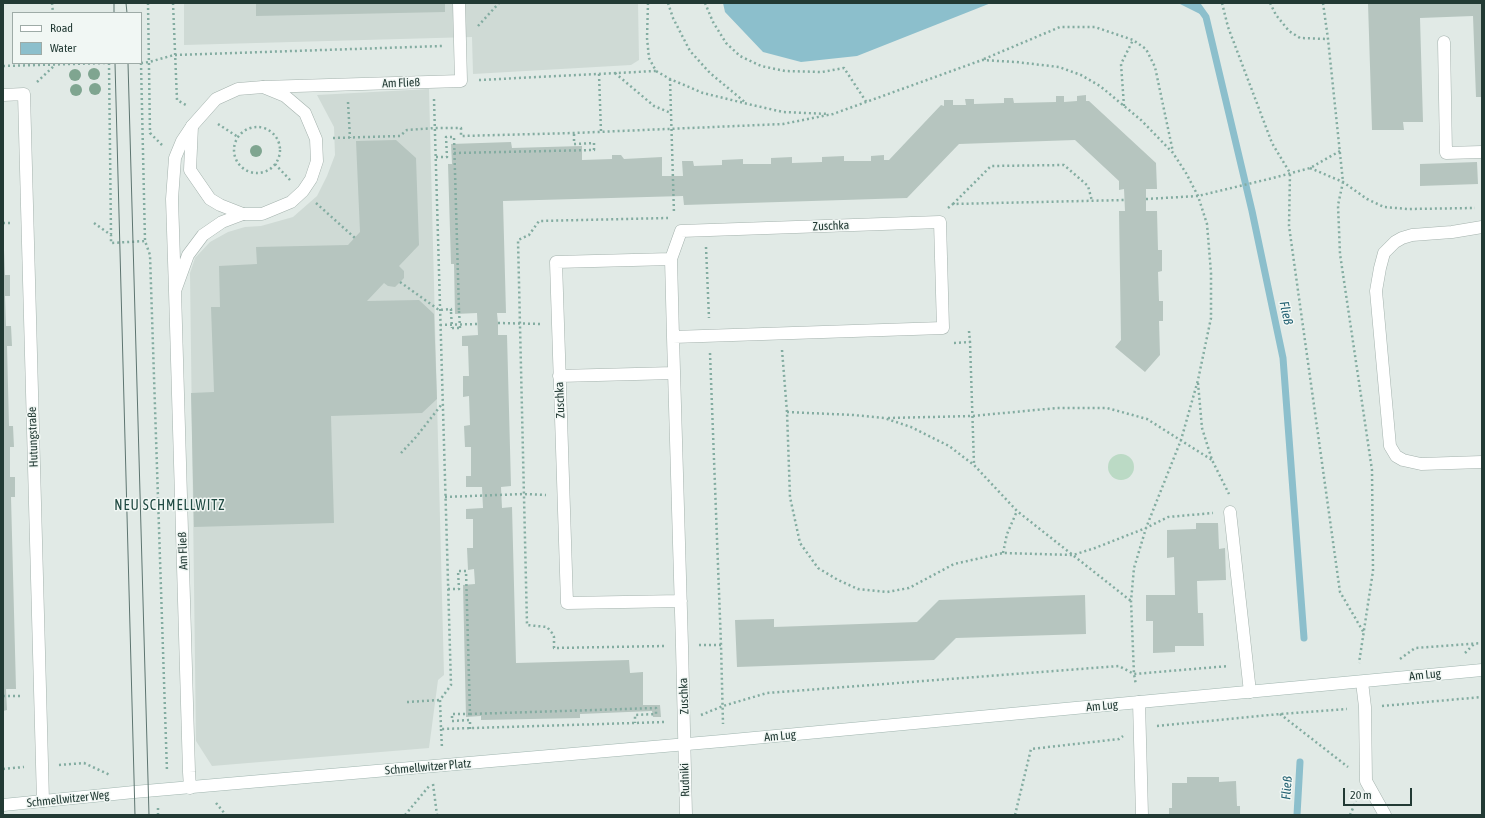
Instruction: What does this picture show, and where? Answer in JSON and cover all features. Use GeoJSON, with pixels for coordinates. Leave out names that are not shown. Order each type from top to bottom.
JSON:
{"type":"FeatureCollection","features":[{"type":"Feature","properties":{"kind":"street"},"geometry":{"type":"LineString","coordinates":[[459,3],[461,81]]}},
{"type":"Feature","properties":{"kind":"street"},"geometry":{"type":"LineString","coordinates":[[1444,42],[1446,153],[1482,152]]}},
{"type":"Feature","properties":{"kind":"street","name":"Am Fließ"},"geometry":{"type":"LineString","coordinates":[[190,788],[172,199],[175,158],[182,141],[201,114],[216,98],[238,89],[461,81]]}},
{"type":"Feature","properties":{"kind":"street","name":"Am Fließ"},"geometry":{"type":"LineString","coordinates":[[175,291],[188,255],[203,235],[222,222],[243,214],[262,214],[291,202],[311,180],[317,160],[316,139],[305,113],[285,96],[263,87]]}},
{"type":"Feature","properties":{"kind":"street"},"geometry":{"type":"LineString","coordinates":[[3,95],[24,94]]}},
{"type":"Feature","properties":{"kind":"street","name":"Hutungstraße"},"geometry":{"type":"LineString","coordinates":[[24,94],[43,801]]}},
{"type":"Feature","properties":{"kind":"street","name":"Am Fließ"},"geometry":{"type":"LineString","coordinates":[[192,126],[190,170],[210,198],[220,205],[243,214]]}},
{"type":"Feature","properties":{"kind":"street","name":"Zuschka"},"geometry":{"type":"LineString","coordinates":[[681,601],[567,603],[556,262],[671,259],[681,231],[940,222],[944,328],[673,337],[681,601],[684,744]]}},
{"type":"Feature","properties":{"kind":"street"},"geometry":{"type":"LineString","coordinates":[[1482,227],[1452,232],[1412,235],[1395,242],[1384,253],[1376,291],[1390,446],[1396,456],[1403,460],[1421,464],[1482,462]]}},
{"type":"Feature","properties":{"kind":"street"},"geometry":{"type":"LineString","coordinates":[[671,259],[673,337]]}},
{"type":"Feature","properties":{"kind":"street"},"geometry":{"type":"LineString","coordinates":[[559,376],[674,373]]}},
{"type":"Feature","properties":{"kind":"street"},"geometry":{"type":"LineString","coordinates":[[1230,512],[1250,692]]}},
{"type":"Feature","properties":{"kind":"street","name":"Am Lug"},"geometry":{"type":"LineString","coordinates":[[722,741],[1482,670]]}},
{"type":"Feature","properties":{"kind":"street"},"geometry":{"type":"LineString","coordinates":[[1362,682],[1365,707],[1366,781],[1385,815]]}},
{"type":"Feature","properties":{"kind":"street"},"geometry":{"type":"LineString","coordinates":[[1139,702],[1142,815]]}},
{"type":"Feature","properties":{"kind":"street","name":"Schmellwitzer Platz"},"geometry":{"type":"LineString","coordinates":[[134,792],[722,741]]}},
{"type":"Feature","properties":{"kind":"street","name":"Rudniki"},"geometry":{"type":"LineString","coordinates":[[684,744],[686,815]]}},
{"type":"Feature","properties":{"kind":"street","name":"Schmellwitzer Weg"},"geometry":{"type":"LineString","coordinates":[[3,805],[134,792]]}},
{"type":"Feature","properties":{"kind":"path"},"geometry":{"type":"LineString","coordinates":[[148,3],[150,133],[175,158]]}},
{"type":"Feature","properties":{"kind":"path"},"geometry":{"type":"LineString","coordinates":[[173,3],[177,100],[238,137]]}},
{"type":"Feature","properties":{"kind":"path"},"geometry":{"type":"LineString","coordinates":[[142,63],[174,55],[460,46],[499,3]]}},
{"type":"Feature","properties":{"kind":"path"},"geometry":{"type":"LineString","coordinates":[[648,3],[647,38],[649,58],[656,71],[670,79],[703,93],[748,104],[783,112],[833,114]]}},
{"type":"Feature","properties":{"kind":"path"},"geometry":{"type":"LineString","coordinates":[[668,3],[673,18],[690,51],[710,73],[748,104]]}},
{"type":"Feature","properties":{"kind":"path"},"geometry":{"type":"LineString","coordinates":[[705,3],[713,22],[726,43],[740,56],[761,66],[785,71],[822,72],[844,68],[867,103]]}},
{"type":"Feature","properties":{"kind":"path"},"geometry":{"type":"LineString","coordinates":[[1222,3],[1228,27],[1272,143],[1290,173],[1289,226],[1340,592],[1365,633]]}},
{"type":"Feature","properties":{"kind":"path"},"geometry":{"type":"LineString","coordinates":[[1270,3],[1276,15],[1289,31],[1300,38],[1328,39]]}},
{"type":"Feature","properties":{"kind":"path"},"geometry":{"type":"LineString","coordinates":[[1323,3],[1343,182],[1338,205],[1340,254],[1372,470],[1373,571],[1359,666],[1362,682]]}},
{"type":"Feature","properties":{"kind":"path"},"geometry":{"type":"LineString","coordinates":[[982,60],[1060,26],[1095,27],[1133,40],[1146,49],[1155,67],[1173,153]]}},
{"type":"Feature","properties":{"kind":"path"},"geometry":{"type":"LineString","coordinates":[[1124,106],[1121,64],[1133,40]]}},
{"type":"Feature","properties":{"kind":"path"},"geometry":{"type":"LineString","coordinates":[[3,66],[56,64]]}},
{"type":"Feature","properties":{"kind":"path"},"geometry":{"type":"LineString","coordinates":[[24,94],[56,64]]}},
{"type":"Feature","properties":{"kind":"path"},"geometry":{"type":"LineString","coordinates":[[108,64],[111,243],[146,241]]}},
{"type":"Feature","properties":{"kind":"path"},"geometry":{"type":"LineString","coordinates":[[141,64],[146,241],[150,255],[166,766],[165,790],[158,806],[158,815]]}},
{"type":"Feature","properties":{"kind":"path"},"geometry":{"type":"LineString","coordinates":[[461,81],[656,71]]}},
{"type":"Feature","properties":{"kind":"path"},"geometry":{"type":"LineString","coordinates":[[614,73],[654,106],[671,113]]}},
{"type":"Feature","properties":{"kind":"path"},"geometry":{"type":"LineString","coordinates":[[599,74],[601,132]]}},
{"type":"Feature","properties":{"kind":"path"},"geometry":{"type":"LineString","coordinates":[[670,79],[674,218]]}},
{"type":"Feature","properties":{"kind":"path"},"geometry":{"type":"LineString","coordinates":[[434,82],[439,310],[451,685],[440,700],[441,730],[684,722],[723,706],[767,693],[1119,666],[1134,674],[1247,664]]}},
{"type":"Feature","properties":{"kind":"path"},"geometry":{"type":"LineString","coordinates":[[346,85],[350,138]]}},
{"type":"Feature","properties":{"kind":"path"},"geometry":{"type":"LineString","coordinates":[[251,127],[262,127],[269,130],[276,136],[280,145],[280,153],[275,164],[268,171],[261,173],[254,173],[245,169],[238,163],[235,156],[234,146],[238,137],[251,127]]}},
{"type":"Feature","properties":{"kind":"path"},"geometry":{"type":"LineString","coordinates":[[454,153],[594,150],[594,143],[574,144],[574,133]]}},
{"type":"Feature","properties":{"kind":"path"},"geometry":{"type":"LineString","coordinates":[[400,282],[439,310],[451,309],[452,328],[460,328],[454,137],[446,137],[447,157],[436,157]]}},
{"type":"Feature","properties":{"kind":"path"},"geometry":{"type":"LineString","coordinates":[[1146,200],[1198,196],[1273,178],[1310,168],[1340,152]]}},
{"type":"Feature","properties":{"kind":"path"},"geometry":{"type":"LineString","coordinates":[[953,204],[991,166],[1064,165],[1088,186],[1092,201]]}},
{"type":"Feature","properties":{"kind":"path"},"geometry":{"type":"LineString","coordinates":[[1310,168],[1343,182],[1367,199],[1384,207],[1408,209],[1482,208]]}},
{"type":"Feature","properties":{"kind":"path"},"geometry":{"type":"LineString","coordinates":[[94,223],[111,235]]}},
{"type":"Feature","properties":{"kind":"path"},"geometry":{"type":"LineString","coordinates":[[706,231],[723,706],[722,741]]}},
{"type":"Feature","properties":{"kind":"path"},"geometry":{"type":"LineString","coordinates":[[498,323],[558,324]]}},
{"type":"Feature","properties":{"kind":"path"},"geometry":{"type":"LineString","coordinates":[[440,325],[477,324]]}},
{"type":"Feature","properties":{"kind":"path"},"geometry":{"type":"LineString","coordinates":[[969,331],[974,465]]}},
{"type":"Feature","properties":{"kind":"path"},"geometry":{"type":"LineString","coordinates":[[954,343],[970,342]]}},
{"type":"Feature","properties":{"kind":"path"},"geometry":{"type":"LineString","coordinates":[[782,347],[788,412],[790,490],[800,543],[818,568],[838,580],[858,589],[887,592],[908,588],[954,564],[1003,553],[1073,555],[1131,534],[1168,517],[1230,512],[1230,497],[1212,460],[1202,428],[1198,380]]}},
{"type":"Feature","properties":{"kind":"path"},"geometry":{"type":"LineString","coordinates":[[401,452],[416,437],[442,403]]}},
{"type":"Feature","properties":{"kind":"path"},"geometry":{"type":"LineString","coordinates":[[788,412],[884,418],[972,416],[1057,408],[1107,408],[1147,419],[1212,460]]}},
{"type":"Feature","properties":{"kind":"path"},"geometry":{"type":"LineString","coordinates":[[884,418],[927,434],[948,446],[974,465],[1017,511],[1131,601]]}},
{"type":"Feature","properties":{"kind":"path"},"geometry":{"type":"LineString","coordinates":[[445,497],[524,494],[563,497]]}},
{"type":"Feature","properties":{"kind":"path"},"geometry":{"type":"LineString","coordinates":[[1003,553],[1007,534],[1017,511]]}},
{"type":"Feature","properties":{"kind":"path"},"geometry":{"type":"LineString","coordinates":[[448,589],[459,589],[458,571],[466,571],[470,714]]}},
{"type":"Feature","properties":{"kind":"path"},"geometry":{"type":"LineString","coordinates":[[1398,661],[1415,648],[1482,643]]}},
{"type":"Feature","properties":{"kind":"path"},"geometry":{"type":"LineString","coordinates":[[3,696],[23,696]]}},
{"type":"Feature","properties":{"kind":"path"},"geometry":{"type":"LineString","coordinates":[[1015,815],[1031,749],[1119,739],[1130,729],[1280,714],[1482,697]]}},
{"type":"Feature","properties":{"kind":"path"},"geometry":{"type":"LineString","coordinates":[[407,702],[440,700]]}},
{"type":"Feature","properties":{"kind":"path"},"geometry":{"type":"LineString","coordinates":[[470,728],[470,720],[452,721],[452,714],[656,708],[656,714],[635,715],[635,723]]}},
{"type":"Feature","properties":{"kind":"path"},"geometry":{"type":"LineString","coordinates":[[1280,714],[1366,781],[1350,815]]}},
{"type":"Feature","properties":{"kind":"path"},"geometry":{"type":"LineString","coordinates":[[405,815],[432,782],[437,815]]}},
{"type":"Feature","properties":{"kind":"path"},"geometry":{"type":"LineString","coordinates":[[214,801],[226,815]]}},
{"type":"Feature","properties":{"kind":"shaded area"},"geometry":{"type":"Polygon","coordinates":[[[184,3],[638,3],[639,60],[631,65],[473,74],[472,37],[184,45],[184,3]]]}},
{"type":"Feature","properties":{"kind":"shaded area"},"geometry":{"type":"Polygon","coordinates":[[[429,89],[444,675],[438,680],[429,748],[212,766],[196,741],[190,273],[195,258],[210,242],[228,232],[245,227],[261,226],[293,217],[317,196],[335,155],[334,127],[317,95],[429,89]]]}},
{"type":"Feature","properties":{"kind":"green space"},"geometry":{"type":"Polygon","coordinates":[[[1121,454],[1130,458],[1134,467],[1130,476],[1121,480],[1112,476],[1108,467],[1112,458],[1121,454]]]}},
{"type":"Feature","properties":{"kind":"water"},"geometry":{"type":"Polygon","coordinates":[[[723,3],[991,3],[857,56],[801,62],[763,52],[725,12],[723,3]]]}},
{"type":"Feature","properties":{"kind":"water"},"geometry":{"type":"Polygon","coordinates":[[[1178,3],[1198,3],[1206,17],[1178,3]]]}},
{"type":"Feature","properties":{"kind":"building"},"geometry":{"type":"Polygon","coordinates":[[[256,3],[445,3],[445,12],[256,16],[256,3]]]}},
{"type":"Feature","properties":{"kind":"building"},"geometry":{"type":"Polygon","coordinates":[[[1368,3],[1482,3],[1482,97],[1476,97],[1473,16],[1420,18],[1423,122],[1403,122],[1404,130],[1372,130],[1368,3]]]}},
{"type":"Feature","properties":{"kind":"building"},"geometry":{"type":"Polygon","coordinates":[[[1086,95],[1086,101],[1089,101],[1156,163],[1157,189],[1146,189],[1146,211],[1157,211],[1158,250],[1162,250],[1162,271],[1158,272],[1159,301],[1163,301],[1163,321],[1159,321],[1160,355],[1145,372],[1115,347],[1121,340],[1119,211],[1125,211],[1124,189],[1119,190],[1119,181],[1075,140],[959,144],[907,198],[684,205],[683,196],[503,201],[506,313],[497,313],[498,335],[507,335],[511,486],[501,487],[502,508],[512,507],[516,663],[629,660],[630,673],[643,672],[643,705],[660,705],[661,717],[653,717],[652,711],[580,714],[580,718],[481,720],[481,716],[466,717],[463,585],[475,584],[474,569],[468,570],[467,548],[473,548],[473,519],[466,519],[466,509],[483,508],[482,487],[466,487],[466,476],[471,476],[471,447],[465,447],[464,426],[470,425],[469,396],[463,397],[463,376],[469,376],[468,346],[462,346],[462,336],[478,335],[477,313],[455,314],[454,264],[451,264],[448,164],[452,164],[451,144],[511,142],[512,148],[582,146],[582,160],[612,159],[612,155],[621,155],[624,159],[662,157],[662,176],[683,176],[682,161],[693,161],[694,166],[722,165],[722,160],[743,159],[743,164],[771,164],[771,158],[792,157],[792,163],[822,162],[822,157],[844,156],[844,161],[871,161],[871,156],[884,155],[884,160],[889,160],[941,105],[944,106],[944,100],[953,100],[953,105],[966,105],[965,99],[974,99],[974,104],[1004,103],[1004,98],[1013,98],[1014,103],[1056,102],[1056,96],[1064,96],[1064,102],[1077,101],[1077,96],[1086,95]]]}},
{"type":"Feature","properties":{"kind":"building"},"geometry":{"type":"Polygon","coordinates":[[[396,140],[416,158],[419,245],[399,266],[404,271],[404,278],[395,287],[388,286],[384,283],[367,301],[419,300],[434,314],[437,399],[422,413],[331,416],[334,523],[194,527],[191,393],[214,392],[211,307],[220,307],[219,266],[257,264],[256,247],[348,245],[360,232],[356,141],[396,140]]]}},
{"type":"Feature","properties":{"kind":"building"},"geometry":{"type":"Polygon","coordinates":[[[1477,162],[1478,184],[1420,186],[1420,164],[1477,162]]]}},
{"type":"Feature","properties":{"kind":"building"},"geometry":{"type":"Polygon","coordinates":[[[3,250],[5,275],[10,275],[10,296],[5,296],[6,326],[11,326],[12,346],[7,346],[9,426],[13,426],[14,447],[10,447],[10,477],[15,477],[15,497],[11,497],[16,689],[6,689],[7,710],[3,711],[3,250]]]}},
{"type":"Feature","properties":{"kind":"building"},"geometry":{"type":"Polygon","coordinates":[[[1196,523],[1218,523],[1219,549],[1225,548],[1226,580],[1197,581],[1198,613],[1203,613],[1204,646],[1175,646],[1175,652],[1153,653],[1153,621],[1146,621],[1146,595],[1175,595],[1174,557],[1167,558],[1167,530],[1196,529],[1196,523]]]}},
{"type":"Feature","properties":{"kind":"building"},"geometry":{"type":"Polygon","coordinates":[[[1085,595],[1086,634],[956,638],[934,660],[737,667],[735,620],[774,619],[774,627],[917,622],[939,600],[1085,595]]]}},
{"type":"Feature","properties":{"kind":"building"},"geometry":{"type":"Polygon","coordinates":[[[1187,777],[1219,777],[1219,782],[1236,781],[1237,806],[1240,806],[1240,815],[1169,815],[1169,808],[1172,808],[1172,783],[1187,783],[1187,777]]]}},
{"type":"Feature","properties":{"kind":"waterway","name":"Fließ"},"geometry":{"type":"LineString","coordinates":[[1196,3],[1206,17],[1252,211],[1283,358],[1304,638]]}},
{"type":"Feature","properties":{"kind":"waterway","name":"Fließ"},"geometry":{"type":"LineString","coordinates":[[1297,815],[1300,762]]}},
{"type":"Feature","properties":{"kind":"tram line"},"geometry":{"type":"LineString","coordinates":[[114,3],[114,12]]}},
{"type":"Feature","properties":{"kind":"tram line"},"geometry":{"type":"LineString","coordinates":[[126,3],[127,12]]}},
{"type":"Feature","properties":{"kind":"tram line"},"geometry":{"type":"LineString","coordinates":[[115,64],[135,815]]}},
{"type":"Feature","properties":{"kind":"tram line"},"geometry":{"type":"LineString","coordinates":[[128,64],[149,815]]}},
{"type":"Feature","properties":{"kind":"district","name":"NEU SCHMELLWITZ"},"geometry":{"type":"Point","coordinates":[170,506]}}]}
